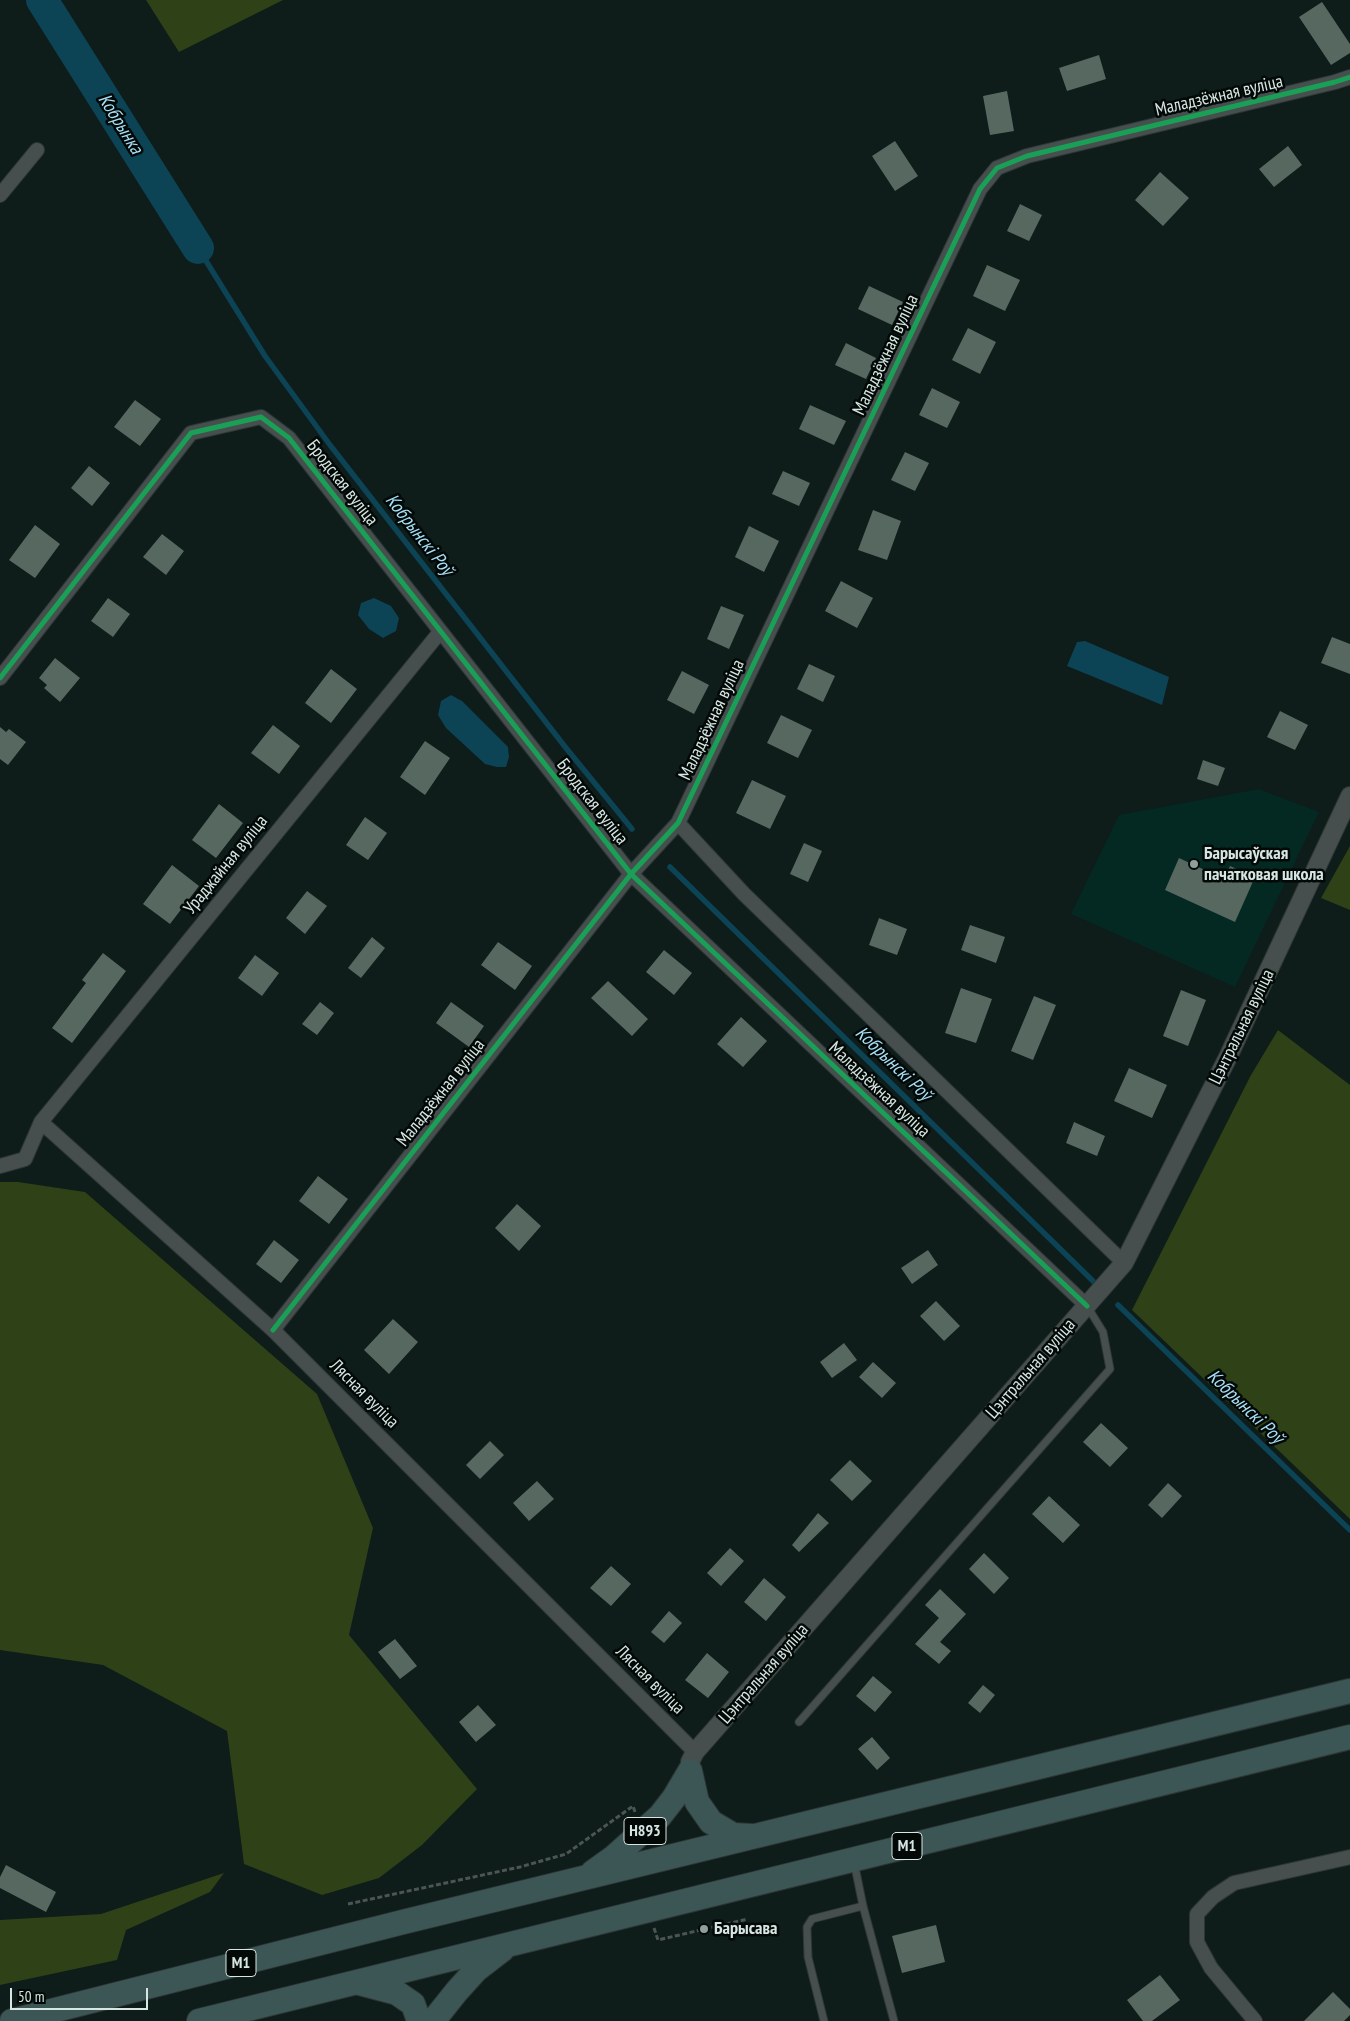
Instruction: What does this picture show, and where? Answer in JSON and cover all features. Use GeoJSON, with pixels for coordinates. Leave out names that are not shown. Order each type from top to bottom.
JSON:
{"type":"FeatureCollection","features":[{"type":"Feature","properties":{"kind":"highway","name":"М1"},"geometry":{"type":"LineString","coordinates":[[12,2021],[753,1836],[1350,1692]]}},
{"type":"Feature","properties":{"kind":"highway","name":"М1"},"geometry":{"type":"LineString","coordinates":[[199,2021],[1350,1737]]}},
{"type":"Feature","properties":{"kind":"highway"},"geometry":{"type":"LineString","coordinates":[[692,1761],[697,1802],[711,1822],[733,1835],[753,1836]]}},
{"type":"Feature","properties":{"kind":"highway","name":"Н893"},"geometry":{"type":"LineString","coordinates":[[586,1878],[614,1857],[660,1816],[674,1798],[692,1761]]}},
{"type":"Feature","properties":{"kind":"highway"},"geometry":{"type":"LineString","coordinates":[[433,2021],[476,1970],[510,1945]]}},
{"type":"Feature","properties":{"kind":"highway"},"geometry":{"type":"LineString","coordinates":[[358,1982],[396,1993],[413,2004],[419,2021]]}},
{"type":"Feature","properties":{"kind":"street","name":"Маладзёжная вуліца"},"geometry":{"type":"LineString","coordinates":[[273,1330],[631,874],[678,823],[980,189],[996,168],[1028,156],[1336,82],[1350,77]]}},
{"type":"Feature","properties":{"kind":"street"},"geometry":{"type":"LineString","coordinates":[[0,195],[37,150]]}},
{"type":"Feature","properties":{"kind":"street","name":"Бродская вуліца"},"geometry":{"type":"LineString","coordinates":[[0,678],[191,433],[261,418],[289,438],[631,874]]}},
{"type":"Feature","properties":{"kind":"street","name":"Ураджайная вуліца"},"geometry":{"type":"LineString","coordinates":[[41,1122],[440,632]]}},
{"type":"Feature","properties":{"kind":"street","name":"Цэнтральная вуліца"},"geometry":{"type":"LineString","coordinates":[[692,1761],[1124,1263],[1228,1057],[1350,796]]}},
{"type":"Feature","properties":{"kind":"street"},"geometry":{"type":"LineString","coordinates":[[678,823],[744,894],[1124,1263]]}},
{"type":"Feature","properties":{"kind":"street","name":"Маладзёжная вуліца"},"geometry":{"type":"LineString","coordinates":[[631,874],[1087,1306]]}},
{"type":"Feature","properties":{"kind":"street"},"geometry":{"type":"LineString","coordinates":[[0,1166],[26,1159],[41,1122]]}},
{"type":"Feature","properties":{"kind":"street","name":"Лясная вуліца"},"geometry":{"type":"LineString","coordinates":[[41,1122],[273,1330],[692,1761]]}},
{"type":"Feature","properties":{"kind":"street"},"geometry":{"type":"LineString","coordinates":[[1255,2021],[1211,1968],[1197,1942],[1197,1914],[1213,1897],[1234,1883],[1350,1857]]}},
{"type":"Feature","properties":{"kind":"lane"},"geometry":{"type":"LineString","coordinates":[[799,1722],[1110,1369],[1103,1332],[1087,1306]]}},
{"type":"Feature","properties":{"kind":"lane"},"geometry":{"type":"LineString","coordinates":[[853,1859],[863,1906],[894,2021]]}},
{"type":"Feature","properties":{"kind":"lane"},"geometry":{"type":"LineString","coordinates":[[824,2021],[808,1956],[807,1927],[812,1919],[863,1906]]}},
{"type":"Feature","properties":{"kind":"shaded area","name":"Барысаўская пачатковая школа"},"geometry":{"type":"Polygon","coordinates":[[[1259,789],[1319,812],[1235,987],[1071,914],[1119,815],[1259,789]]]}},
{"type":"Feature","properties":{"kind":"green space"},"geometry":{"type":"Polygon","coordinates":[[[146,0],[283,0],[179,52],[146,0]]]}},
{"type":"Feature","properties":{"kind":"green space"},"geometry":{"type":"Polygon","coordinates":[[[1350,846],[1350,910],[1321,898],[1350,846]]]}},
{"type":"Feature","properties":{"kind":"green space"},"geometry":{"type":"Polygon","coordinates":[[[1278,1030],[1350,1085],[1350,1519],[1132,1310],[1251,1075],[1278,1030]]]}},
{"type":"Feature","properties":{"kind":"green space"},"geometry":{"type":"Polygon","coordinates":[[[0,1182],[18,1182],[85,1192],[317,1394],[373,1528],[349,1635],[477,1789],[422,1845],[379,1878],[322,1895],[244,1864],[227,1731],[103,1665],[0,1650],[0,1182]]]}},
{"type":"Feature","properties":{"kind":"green space"},"geometry":{"type":"Polygon","coordinates":[[[224,1873],[210,1892],[126,1930],[117,1960],[0,1985],[0,1920],[101,1914],[224,1873]]]}},
{"type":"Feature","properties":{"kind":"water"},"geometry":{"type":"Polygon","coordinates":[[[374,598],[391,606],[399,618],[396,631],[383,638],[369,629],[358,615],[361,603],[374,598]]]}},
{"type":"Feature","properties":{"kind":"water"},"geometry":{"type":"Polygon","coordinates":[[[1085,641],[1169,677],[1162,705],[1067,666],[1077,642],[1085,641]]]}},
{"type":"Feature","properties":{"kind":"water"},"geometry":{"type":"Polygon","coordinates":[[[451,695],[462,701],[508,747],[509,757],[506,767],[485,764],[446,728],[438,715],[441,701],[451,695]]]}},
{"type":"Feature","properties":{"kind":"building"},"geometry":{"type":"Polygon","coordinates":[[[1322,2],[1350,44],[1350,53],[1331,65],[1299,17],[1322,2]]]}},
{"type":"Feature","properties":{"kind":"building"},"geometry":{"type":"Polygon","coordinates":[[[1099,55],[1106,79],[1067,91],[1059,68],[1099,55]]]}},
{"type":"Feature","properties":{"kind":"building"},"geometry":{"type":"Polygon","coordinates":[[[1007,91],[1014,131],[990,135],[983,96],[1007,91]]]}},
{"type":"Feature","properties":{"kind":"building"},"geometry":{"type":"Polygon","coordinates":[[[895,141],[918,176],[895,191],[872,156],[895,141]]]}},
{"type":"Feature","properties":{"kind":"building"},"geometry":{"type":"Polygon","coordinates":[[[1288,146],[1302,165],[1274,187],[1259,169],[1288,146]]]}},
{"type":"Feature","properties":{"kind":"building"},"geometry":{"type":"Polygon","coordinates":[[[1160,172],[1189,198],[1163,226],[1135,200],[1160,172]]]}},
{"type":"Feature","properties":{"kind":"building"},"geometry":{"type":"Polygon","coordinates":[[[1020,204],[1042,215],[1029,241],[1007,231],[1020,204]]]}},
{"type":"Feature","properties":{"kind":"building"},"geometry":{"type":"Polygon","coordinates":[[[987,265],[1020,280],[1005,311],[973,296],[987,265]]]}},
{"type":"Feature","properties":{"kind":"building"},"geometry":{"type":"Polygon","coordinates":[[[869,286],[903,302],[892,325],[858,309],[869,286]]]}},
{"type":"Feature","properties":{"kind":"building"},"geometry":{"type":"Polygon","coordinates":[[[968,328],[996,342],[980,374],[952,360],[968,328]]]}},
{"type":"Feature","properties":{"kind":"building"},"geometry":{"type":"Polygon","coordinates":[[[846,343],[876,358],[866,379],[835,365],[846,343]]]}},
{"type":"Feature","properties":{"kind":"building"},"geometry":{"type":"Polygon","coordinates":[[[932,388],[960,402],[947,428],[919,415],[932,388]]]}},
{"type":"Feature","properties":{"kind":"building"},"geometry":{"type":"Polygon","coordinates":[[[135,400],[161,419],[140,446],[114,427],[135,400]]]}},
{"type":"Feature","properties":{"kind":"building"},"geometry":{"type":"Polygon","coordinates":[[[810,405],[846,421],[834,445],[799,429],[810,405]]]}},
{"type":"Feature","properties":{"kind":"building"},"geometry":{"type":"Polygon","coordinates":[[[905,452],[929,463],[915,491],[891,480],[905,452]]]}},
{"type":"Feature","properties":{"kind":"building"},"geometry":{"type":"Polygon","coordinates":[[[89,466],[110,483],[92,506],[71,488],[89,466]]]}},
{"type":"Feature","properties":{"kind":"building"},"geometry":{"type":"Polygon","coordinates":[[[783,471],[810,483],[799,506],[772,494],[783,471]]]}},
{"type":"Feature","properties":{"kind":"building"},"geometry":{"type":"Polygon","coordinates":[[[873,510],[901,521],[887,560],[858,550],[873,510]]]}},
{"type":"Feature","properties":{"kind":"building"},"geometry":{"type":"Polygon","coordinates":[[[35,525],[60,544],[35,578],[9,560],[35,525]]]}},
{"type":"Feature","properties":{"kind":"building"},"geometry":{"type":"Polygon","coordinates":[[[749,526],[779,541],[764,572],[735,557],[749,526]]]}},
{"type":"Feature","properties":{"kind":"building"},"geometry":{"type":"Polygon","coordinates":[[[162,534],[184,551],[166,575],[143,557],[162,534]]]}},
{"type":"Feature","properties":{"kind":"building"},"geometry":{"type":"Polygon","coordinates":[[[841,581],[873,598],[857,628],[825,611],[841,581]]]}},
{"type":"Feature","properties":{"kind":"building"},"geometry":{"type":"Polygon","coordinates":[[[108,598],[130,614],[113,637],[91,621],[108,598]]]}},
{"type":"Feature","properties":{"kind":"building"},"geometry":{"type":"Polygon","coordinates":[[[721,606],[744,615],[729,649],[707,639],[721,606]]]}},
{"type":"Feature","properties":{"kind":"building"},"geometry":{"type":"Polygon","coordinates":[[[1332,637],[1350,644],[1350,674],[1321,663],[1332,637]]]}},
{"type":"Feature","properties":{"kind":"building"},"geometry":{"type":"Polygon","coordinates":[[[55,658],[80,678],[60,702],[44,688],[47,685],[39,678],[55,658]]]}},
{"type":"Feature","properties":{"kind":"building"},"geometry":{"type":"Polygon","coordinates":[[[809,664],[835,676],[823,702],[797,689],[809,664]]]}},
{"type":"Feature","properties":{"kind":"building"},"geometry":{"type":"Polygon","coordinates":[[[331,669],[357,689],[331,723],[305,703],[331,669]]]}},
{"type":"Feature","properties":{"kind":"building"},"geometry":{"type":"Polygon","coordinates":[[[682,671],[709,685],[694,714],[667,700],[682,671]]]}},
{"type":"Feature","properties":{"kind":"building"},"geometry":{"type":"Polygon","coordinates":[[[1280,711],[1308,725],[1295,750],[1267,737],[1280,711]]]}},
{"type":"Feature","properties":{"kind":"building"},"geometry":{"type":"Polygon","coordinates":[[[781,715],[812,730],[798,758],[767,743],[781,715]]]}},
{"type":"Feature","properties":{"kind":"building"},"geometry":{"type":"Polygon","coordinates":[[[273,725],[300,746],[279,774],[251,753],[273,725]]]}},
{"type":"Feature","properties":{"kind":"building"},"geometry":{"type":"Polygon","coordinates":[[[0,727],[6,732],[9,729],[26,742],[8,765],[0,759],[0,727]]]}},
{"type":"Feature","properties":{"kind":"building"},"geometry":{"type":"Polygon","coordinates":[[[425,741],[450,758],[425,795],[400,777],[425,741]]]}},
{"type":"Feature","properties":{"kind":"building"},"geometry":{"type":"Polygon","coordinates":[[[1203,760],[1225,768],[1218,786],[1197,779],[1203,760]]]}},
{"type":"Feature","properties":{"kind":"building"},"geometry":{"type":"Polygon","coordinates":[[[752,780],[786,796],[770,829],[736,813],[752,780]]]}},
{"type":"Feature","properties":{"kind":"building"},"geometry":{"type":"Polygon","coordinates":[[[219,804],[243,823],[216,858],[192,840],[219,804]]]}},
{"type":"Feature","properties":{"kind":"building"},"geometry":{"type":"Polygon","coordinates":[[[365,817],[387,833],[368,860],[346,845],[365,817]]]}},
{"type":"Feature","properties":{"kind":"building"},"geometry":{"type":"Polygon","coordinates":[[[804,843],[822,851],[808,882],[790,874],[804,843]]]}},
{"type":"Feature","properties":{"kind":"building"},"geometry":{"type":"Polygon","coordinates":[[[1179,858],[1224,879],[1230,866],[1255,877],[1235,922],[1165,890],[1179,858]]]}},
{"type":"Feature","properties":{"kind":"building"},"geometry":{"type":"Polygon","coordinates":[[[172,865],[199,886],[170,924],[143,904],[172,865]]]}},
{"type":"Feature","properties":{"kind":"building"},"geometry":{"type":"Polygon","coordinates":[[[307,891],[327,906],[305,934],[286,918],[307,891]]]}},
{"type":"Feature","properties":{"kind":"building"},"geometry":{"type":"Polygon","coordinates":[[[879,918],[907,929],[897,955],[869,945],[879,918]]]}},
{"type":"Feature","properties":{"kind":"building"},"geometry":{"type":"Polygon","coordinates":[[[970,925],[1005,937],[996,963],[961,950],[970,925]]]}},
{"type":"Feature","properties":{"kind":"building"},"geometry":{"type":"Polygon","coordinates":[[[372,937],[385,948],[361,978],[348,968],[372,937]]]}},
{"type":"Feature","properties":{"kind":"building"},"geometry":{"type":"Polygon","coordinates":[[[498,942],[532,966],[515,990],[481,965],[498,942]]]}},
{"type":"Feature","properties":{"kind":"building"},"geometry":{"type":"Polygon","coordinates":[[[664,950],[692,973],[674,995],[646,972],[664,950]]]}},
{"type":"Feature","properties":{"kind":"building"},"geometry":{"type":"Polygon","coordinates":[[[103,953],[126,971],[72,1043],[52,1028],[86,983],[82,980],[103,953]]]}},
{"type":"Feature","properties":{"kind":"building"},"geometry":{"type":"Polygon","coordinates":[[[255,955],[279,973],[262,996],[238,978],[255,955]]]}},
{"type":"Feature","properties":{"kind":"building"},"geometry":{"type":"Polygon","coordinates":[[[608,981],[648,1019],[632,1036],[591,998],[608,981]]]}},
{"type":"Feature","properties":{"kind":"building"},"geometry":{"type":"Polygon","coordinates":[[[961,988],[992,999],[976,1043],[945,1033],[961,988]]]}},
{"type":"Feature","properties":{"kind":"building"},"geometry":{"type":"Polygon","coordinates":[[[1181,990],[1206,1000],[1188,1046],[1163,1036],[1181,990]]]}},
{"type":"Feature","properties":{"kind":"building"},"geometry":{"type":"Polygon","coordinates":[[[1034,996],[1056,1005],[1033,1060],[1011,1051],[1034,996]]]}},
{"type":"Feature","properties":{"kind":"building"},"geometry":{"type":"Polygon","coordinates":[[[320,1002],[334,1013],[317,1035],[302,1024],[320,1002]]]}},
{"type":"Feature","properties":{"kind":"building"},"geometry":{"type":"Polygon","coordinates":[[[451,1002],[484,1026],[469,1047],[436,1023],[451,1002]]]}},
{"type":"Feature","properties":{"kind":"building"},"geometry":{"type":"Polygon","coordinates":[[[741,1017],[767,1041],[743,1067],[717,1044],[741,1017]]]}},
{"type":"Feature","properties":{"kind":"building"},"geometry":{"type":"Polygon","coordinates":[[[1129,1068],[1167,1085],[1152,1118],[1114,1101],[1129,1068]]]}},
{"type":"Feature","properties":{"kind":"building"},"geometry":{"type":"Polygon","coordinates":[[[1074,1122],[1105,1136],[1097,1156],[1066,1143],[1074,1122]]]}},
{"type":"Feature","properties":{"kind":"building"},"geometry":{"type":"Polygon","coordinates":[[[318,1176],[348,1199],[329,1224],[299,1201],[318,1176]]]}},
{"type":"Feature","properties":{"kind":"building"},"geometry":{"type":"Polygon","coordinates":[[[517,1204],[541,1226],[519,1251],[495,1228],[517,1204]]]}},
{"type":"Feature","properties":{"kind":"building"},"geometry":{"type":"Polygon","coordinates":[[[274,1240],[299,1260],[281,1283],[256,1264],[274,1240]]]}},
{"type":"Feature","properties":{"kind":"building"},"geometry":{"type":"Polygon","coordinates":[[[928,1250],[938,1265],[912,1284],[901,1268],[928,1250]]]}},
{"type":"Feature","properties":{"kind":"building"},"geometry":{"type":"Polygon","coordinates":[[[936,1301],[960,1326],[944,1341],[920,1316],[936,1301]]]}},
{"type":"Feature","properties":{"kind":"building"},"geometry":{"type":"Polygon","coordinates":[[[393,1319],[418,1342],[389,1374],[364,1350],[393,1319]]]}},
{"type":"Feature","properties":{"kind":"building"},"geometry":{"type":"Polygon","coordinates":[[[844,1343],[857,1360],[832,1378],[820,1362],[844,1343]]]}},
{"type":"Feature","properties":{"kind":"building"},"geometry":{"type":"Polygon","coordinates":[[[873,1362],[896,1383],[882,1398],[859,1377],[873,1362]]]}},
{"type":"Feature","properties":{"kind":"building"},"geometry":{"type":"Polygon","coordinates":[[[1101,1423],[1128,1448],[1110,1467],[1083,1442],[1101,1423]]]}},
{"type":"Feature","properties":{"kind":"building"},"geometry":{"type":"Polygon","coordinates":[[[490,1441],[504,1455],[480,1479],[466,1465],[490,1441]]]}},
{"type":"Feature","properties":{"kind":"building"},"geometry":{"type":"Polygon","coordinates":[[[850,1460],[872,1481],[852,1501],[830,1480],[850,1460]]]}},
{"type":"Feature","properties":{"kind":"building"},"geometry":{"type":"Polygon","coordinates":[[[537,1481],[554,1499],[529,1521],[513,1503],[537,1481]]]}},
{"type":"Feature","properties":{"kind":"building"},"geometry":{"type":"Polygon","coordinates":[[[1168,1483],[1182,1496],[1162,1518],[1148,1505],[1168,1483]]]}},
{"type":"Feature","properties":{"kind":"building"},"geometry":{"type":"Polygon","coordinates":[[[1049,1496],[1080,1525],[1063,1543],[1032,1514],[1049,1496]]]}},
{"type":"Feature","properties":{"kind":"building"},"geometry":{"type":"Polygon","coordinates":[[[818,1513],[829,1523],[799,1552],[792,1545],[818,1513]]]}},
{"type":"Feature","properties":{"kind":"building"},"geometry":{"type":"Polygon","coordinates":[[[730,1548],[744,1561],[721,1586],[707,1573],[730,1548]]]}},
{"type":"Feature","properties":{"kind":"building"},"geometry":{"type":"Polygon","coordinates":[[[984,1553],[1009,1578],[994,1594],[969,1569],[984,1553]]]}},
{"type":"Feature","properties":{"kind":"building"},"geometry":{"type":"Polygon","coordinates":[[[611,1566],[631,1584],[611,1606],[590,1588],[611,1566]]]}},
{"type":"Feature","properties":{"kind":"building"},"geometry":{"type":"Polygon","coordinates":[[[764,1578],[786,1597],[766,1621],[744,1602],[764,1578]]]}},
{"type":"Feature","properties":{"kind":"building"},"geometry":{"type":"Polygon","coordinates":[[[940,1589],[966,1614],[940,1642],[951,1651],[939,1664],[915,1644],[939,1618],[925,1605],[940,1589]]]}},
{"type":"Feature","properties":{"kind":"building"},"geometry":{"type":"Polygon","coordinates":[[[669,1611],[682,1623],[664,1643],[651,1632],[669,1611]]]}},
{"type":"Feature","properties":{"kind":"building"},"geometry":{"type":"Polygon","coordinates":[[[395,1639],[417,1666],[400,1679],[378,1652],[395,1639]]]}},
{"type":"Feature","properties":{"kind":"building"},"geometry":{"type":"Polygon","coordinates":[[[707,1653],[729,1672],[708,1698],[685,1680],[707,1653]]]}},
{"type":"Feature","properties":{"kind":"building"},"geometry":{"type":"Polygon","coordinates":[[[873,1676],[892,1692],[875,1712],[856,1696],[873,1676]]]}},
{"type":"Feature","properties":{"kind":"building"},"geometry":{"type":"Polygon","coordinates":[[[983,1685],[995,1695],[980,1713],[968,1703],[983,1685]]]}},
{"type":"Feature","properties":{"kind":"building"},"geometry":{"type":"Polygon","coordinates":[[[478,1705],[496,1725],[476,1742],[459,1722],[478,1705]]]}},
{"type":"Feature","properties":{"kind":"building"},"geometry":{"type":"Polygon","coordinates":[[[872,1737],[890,1758],[877,1770],[858,1749],[872,1737]]]}},
{"type":"Feature","properties":{"kind":"building"},"geometry":{"type":"Polygon","coordinates":[[[6,1865],[56,1892],[46,1912],[0,1888],[0,1877],[6,1865]]]}},
{"type":"Feature","properties":{"kind":"building"},"geometry":{"type":"Polygon","coordinates":[[[936,1925],[945,1962],[902,1973],[892,1936],[936,1925]]]}},
{"type":"Feature","properties":{"kind":"building"},"geometry":{"type":"Polygon","coordinates":[[[1160,1975],[1180,2000],[1152,2021],[1143,2021],[1127,2000],[1160,1975]]]}},
{"type":"Feature","properties":{"kind":"building"},"geometry":{"type":"Polygon","coordinates":[[[1333,1992],[1350,2009],[1350,2015],[1344,2021],[1304,2021],[1333,1992]]]}},
{"type":"Feature","properties":{"kind":"waterway","name":"Кобрынка"},"geometry":{"type":"LineString","coordinates":[[42,0],[198,248]]}},
{"type":"Feature","properties":{"kind":"waterway","name":"Кобрынскі Роў"},"geometry":{"type":"LineString","coordinates":[[198,248],[265,356],[330,445],[566,748],[632,829]]}},
{"type":"Feature","properties":{"kind":"waterway","name":"Кобрынскі Роў"},"geometry":{"type":"LineString","coordinates":[[670,867],[1095,1283]]}},
{"type":"Feature","properties":{"kind":"waterway","name":"Кобрынскі Роў"},"geometry":{"type":"LineString","coordinates":[[1118,1305],[1350,1530]]}},
{"type":"Feature","properties":{"kind":"cycle path"},"geometry":{"type":"LineString","coordinates":[[273,1330],[631,874],[678,823],[980,189],[997,168],[1027,156],[1350,77]]}},
{"type":"Feature","properties":{"kind":"cycle path"},"geometry":{"type":"LineString","coordinates":[[0,678],[191,433],[261,417],[289,438],[631,874],[1087,1306]]}},
{"type":"Feature","properties":{"kind":"place","name":"Барысаўская пачатковая школа"},"geometry":{"type":"Point","coordinates":[1194,864]}},
{"type":"Feature","properties":{"kind":"place","name":"Барысава"},"geometry":{"type":"Point","coordinates":[704,1929]}}]}
